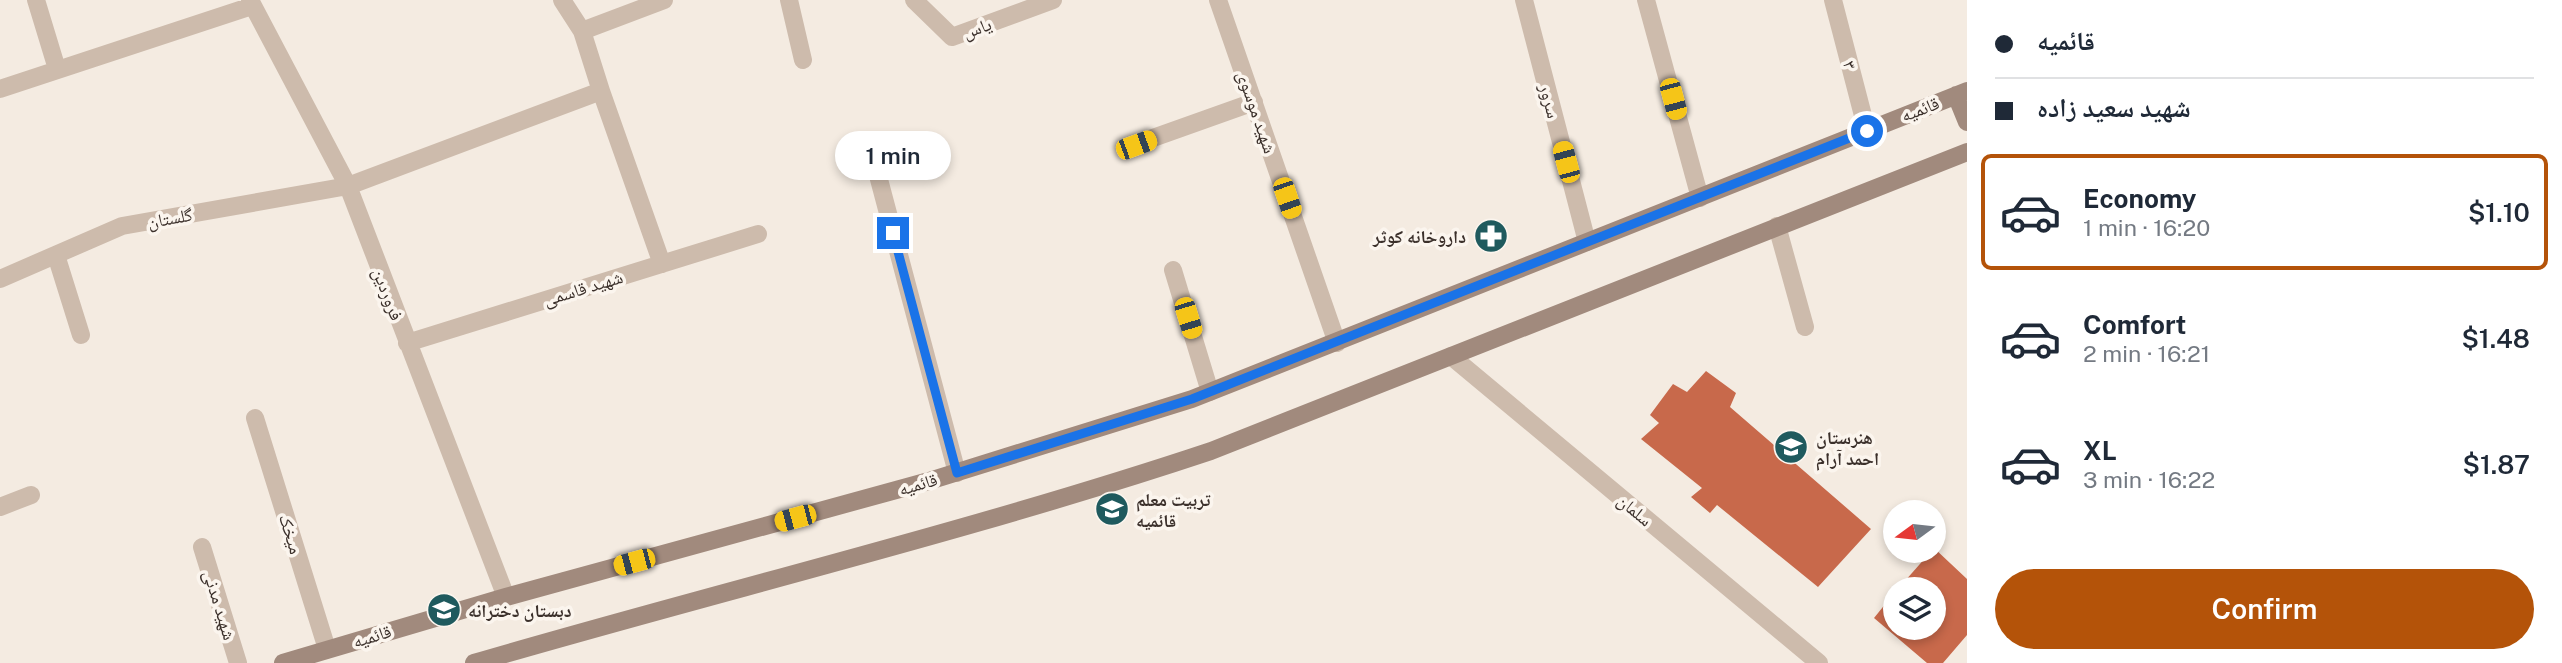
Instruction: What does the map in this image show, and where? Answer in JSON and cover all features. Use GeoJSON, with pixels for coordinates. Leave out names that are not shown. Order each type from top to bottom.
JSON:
{"type":"FeatureCollection","features":[{"type":"Feature","properties":{"kind":"main road","name":"قائمیه"},"geometry":{"type":"LineString","coordinates":[[284,663],[506,597],[1070,440],[1210,392],[1337,343],[1962,93]]}},
{"type":"Feature","properties":{"kind":"main road"},"geometry":{"type":"LineString","coordinates":[[1962,93],[1967,122]]}},
{"type":"Feature","properties":{"kind":"main road"},"geometry":{"type":"LineString","coordinates":[[474,663],[1086,492],[1211,450],[1967,152]]}},
{"type":"Feature","properties":{"kind":"street"},"geometry":{"type":"LineString","coordinates":[[37,0],[57,68]]}},
{"type":"Feature","properties":{"kind":"street"},"geometry":{"type":"LineString","coordinates":[[562,0],[582,31],[662,264]]}},
{"type":"Feature","properties":{"kind":"street"},"geometry":{"type":"LineString","coordinates":[[582,31],[664,0]]}},
{"type":"Feature","properties":{"kind":"street"},"geometry":{"type":"LineString","coordinates":[[789,0],[803,60]]}},
{"type":"Feature","properties":{"kind":"street","name":"یاس"},"geometry":{"type":"LineString","coordinates":[[914,0],[952,37],[1053,0]]}},
{"type":"Feature","properties":{"kind":"street","name":"شهید موسوی"},"geometry":{"type":"LineString","coordinates":[[1219,0],[1337,343]]}},
{"type":"Feature","properties":{"kind":"street","name":"سرور"},"geometry":{"type":"LineString","coordinates":[[1524,0],[1587,242]]}},
{"type":"Feature","properties":{"kind":"street"},"geometry":{"type":"LineString","coordinates":[[1646,0],[1700,198]]}},
{"type":"Feature","properties":{"kind":"street","name":"۳"},"geometry":{"type":"LineString","coordinates":[[1833,0],[1867,131]]}},
{"type":"Feature","properties":{"kind":"street"},"geometry":{"type":"LineString","coordinates":[[0,89],[251,3]]}},
{"type":"Feature","properties":{"kind":"street","name":"فروردین"},"geometry":{"type":"LineString","coordinates":[[251,3],[348,186],[506,597]]}},
{"type":"Feature","properties":{"kind":"street","name":"گلستان"},"geometry":{"type":"LineString","coordinates":[[0,279],[121,226],[348,186],[601,91]]}},
{"type":"Feature","properties":{"kind":"street"},"geometry":{"type":"LineString","coordinates":[[1136,145],[1254,102]]}},
{"type":"Feature","properties":{"kind":"street"},"geometry":{"type":"LineString","coordinates":[[872,153],[957,473]]}},
{"type":"Feature","properties":{"kind":"street"},"geometry":{"type":"LineString","coordinates":[[1777,226],[1805,327]]}},
{"type":"Feature","properties":{"kind":"street","name":"شهید قاسمی"},"geometry":{"type":"LineString","coordinates":[[407,343],[758,234]]}},
{"type":"Feature","properties":{"kind":"street"},"geometry":{"type":"LineString","coordinates":[[57,255],[81,335]]}},
{"type":"Feature","properties":{"kind":"street"},"geometry":{"type":"LineString","coordinates":[[1173,270],[1210,392]]}},
{"type":"Feature","properties":{"kind":"street","name":"سلمان"},"geometry":{"type":"LineString","coordinates":[[1451,356],[1819,663]]}},
{"type":"Feature","properties":{"kind":"street","name":"میخک"},"geometry":{"type":"LineString","coordinates":[[255,418],[327,649]]}},
{"type":"Feature","properties":{"kind":"street"},"geometry":{"type":"LineString","coordinates":[[0,507],[31,495]]}},
{"type":"Feature","properties":{"kind":"street","name":"شهید مدنی"},"geometry":{"type":"LineString","coordinates":[[202,547],[238,663]]}},
{"type":"Feature","properties":{"kind":"building"},"geometry":{"type":"Polygon","coordinates":[[[1706,371],[1736,393],[1730,407],[1871,529],[1818,587],[1717,505],[1710,513],[1691,497],[1702,488],[1641,439],[1659,423],[1650,415],[1673,384],[1687,392],[1706,371]]]}},
{"type":"Feature","properties":{"kind":"building"},"geometry":{"type":"Polygon","coordinates":[[[1946,559],[1967,579],[1967,635],[1943,663],[1927,663],[1900,640],[1946,640],[1946,577],[1908,577],[1920,564],[1946,564],[1946,559]]]}},
{"type":"Feature","properties":{"kind":"building"},"geometry":{"type":"Polygon","coordinates":[[[1883,607],[1883,626],[1874,618],[1883,607]]]}},
{"type":"Feature","properties":{"kind":"place","name":"داروخانه کوثر"},"geometry":{"type":"Point","coordinates":[1491,236]}},
{"type":"Feature","properties":{"kind":"place","name":"هنرستان احمد آرام"},"geometry":{"type":"Point","coordinates":[1791,447]}},
{"type":"Feature","properties":{"kind":"place","name":"تربیت معلم قائمیه"},"geometry":{"type":"Point","coordinates":[1112,509]}},
{"type":"Feature","properties":{"kind":"place","name":"دبستان دخترانه"},"geometry":{"type":"Point","coordinates":[444,610]}},
{"type":"Feature","properties":{"kind":"route"},"geometry":{"type":"LineString","coordinates":[[893,233],[957,473],[1070,440],[1192,399],[1867,131]]}}]}
